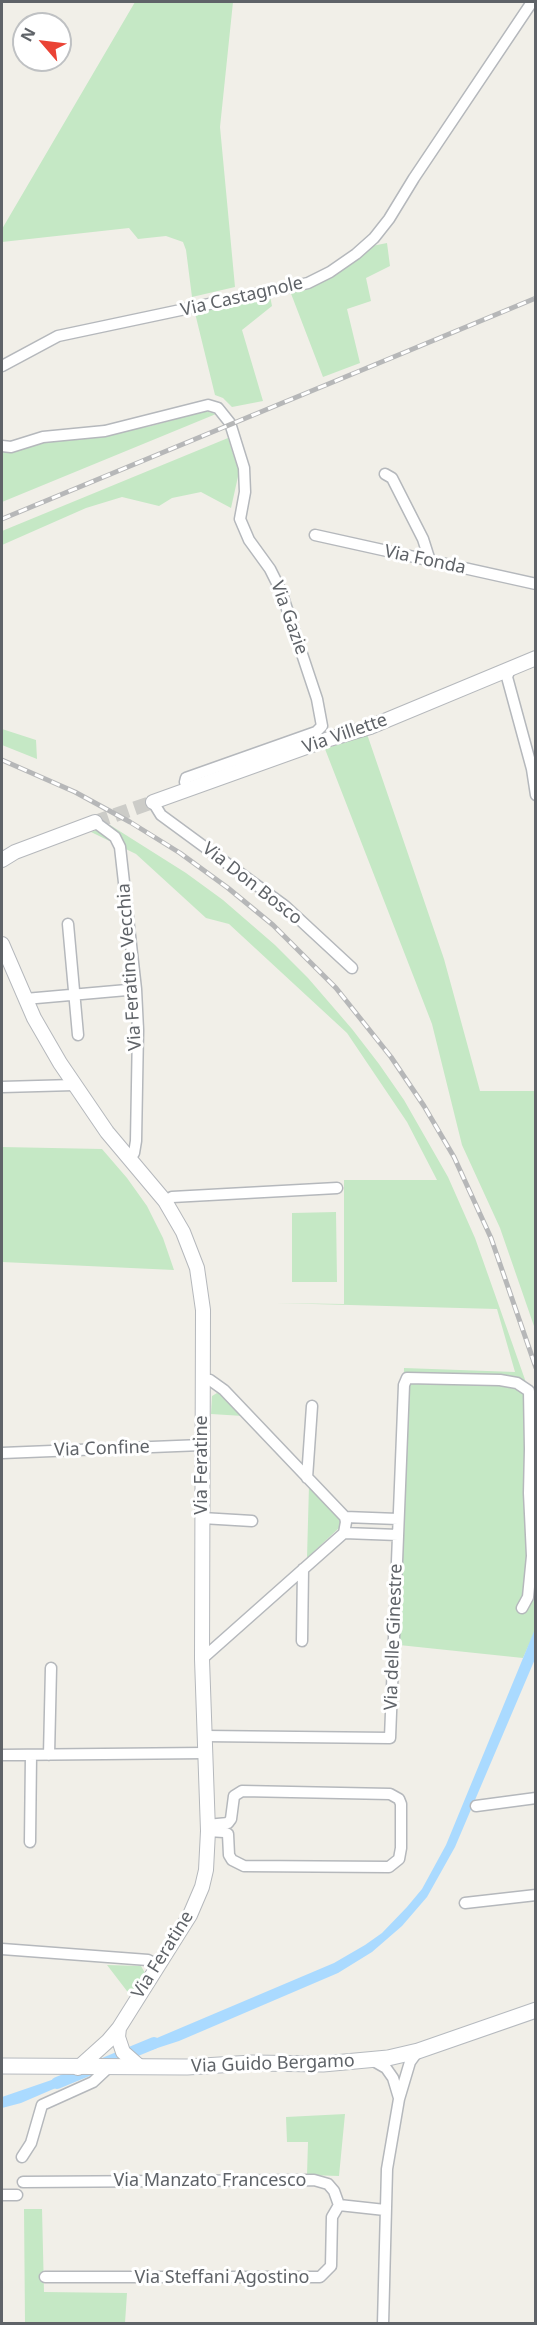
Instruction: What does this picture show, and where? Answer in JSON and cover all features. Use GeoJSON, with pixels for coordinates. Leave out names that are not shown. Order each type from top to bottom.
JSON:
{"type":"FeatureCollection","features":[{"type":"Feature","properties":{"kind":"main road","name":"Via Guido Bergamo"},"geometry":{"type":"LineString","coordinates":[[2,2066],[140,2067],[252,2063],[323,2064],[372,2060],[418,2051],[536,2010]]}},
{"type":"Feature","properties":{"kind":"street","name":"Via Castagnole"},"geometry":{"type":"LineString","coordinates":[[2,366],[58,336],[308,283],[339,266],[374,238],[389,219],[532,2]]}},
{"type":"Feature","properties":{"kind":"street","name":"Via Gazie"},"geometry":{"type":"LineString","coordinates":[[2,446],[11,447],[43,437],[105,431],[208,405],[218,408],[230,423],[244,468],[245,492],[240,519],[249,540],[270,569],[281,591],[317,699],[322,726],[316,732],[186,778],[184,782],[188,789]]}},
{"type":"Feature","properties":{"kind":"street"},"geometry":{"type":"LineString","coordinates":[[385,474],[392,478],[423,539],[430,561]]}},
{"type":"Feature","properties":{"kind":"street","name":"Via Fonda"},"geometry":{"type":"LineString","coordinates":[[315,535],[536,584]]}},
{"type":"Feature","properties":{"kind":"street","name":"Via Villette"},"geometry":{"type":"LineString","coordinates":[[153,802],[326,740],[370,727],[536,658]]}},
{"type":"Feature","properties":{"kind":"street"},"geometry":{"type":"LineString","coordinates":[[510,669],[507,677],[532,769],[536,795]]}},
{"type":"Feature","properties":{"kind":"street","name":"Via Don Bosco"},"geometry":{"type":"LineString","coordinates":[[153,802],[161,815],[285,906],[352,968]]}},
{"type":"Feature","properties":{"kind":"street"},"geometry":{"type":"LineString","coordinates":[[2,860],[8,853],[94,822]]}},
{"type":"Feature","properties":{"kind":"street","name":"Via Feratine Vecchia"},"geometry":{"type":"LineString","coordinates":[[94,822],[115,837],[120,847],[135,978],[138,1030],[136,1131],[135,1150],[130,1159]]}},
{"type":"Feature","properties":{"kind":"street"},"geometry":{"type":"LineString","coordinates":[[68,924],[78,1035]]}},
{"type":"Feature","properties":{"kind":"street","name":"Via Feratine"},"geometry":{"type":"LineString","coordinates":[[2,944],[34,1018],[74,1085],[107,1132],[165,1201],[183,1232],[200,1281],[203,1310],[202,1659],[206,1870],[202,1887],[190,1915],[119,2033],[78,2068]]}},
{"type":"Feature","properties":{"kind":"street"},"geometry":{"type":"LineString","coordinates":[[25,999],[127,990]]}},
{"type":"Feature","properties":{"kind":"street"},"geometry":{"type":"LineString","coordinates":[[2,1087],[74,1085]]}},
{"type":"Feature","properties":{"kind":"street"},"geometry":{"type":"LineString","coordinates":[[165,1201],[172,1197],[337,1188]]}},
{"type":"Feature","properties":{"kind":"street","name":"Via delle Ginestre"},"geometry":{"type":"LineString","coordinates":[[204,1736],[390,1738],[404,1385],[407,1378],[500,1380],[524,1387],[529,1391],[529,1493],[532,1556],[528,1597],[522,1608]]}},
{"type":"Feature","properties":{"kind":"street"},"geometry":{"type":"LineString","coordinates":[[202,1379],[210,1380],[224,1389],[345,1517],[346,1528],[344,1533],[202,1659]]}},
{"type":"Feature","properties":{"kind":"street"},"geometry":{"type":"LineString","coordinates":[[307,1478],[312,1406]]}},
{"type":"Feature","properties":{"kind":"street","name":"Via Confine"},"geometry":{"type":"LineString","coordinates":[[2,1453],[202,1445]]}},
{"type":"Feature","properties":{"kind":"street"},"geometry":{"type":"LineString","coordinates":[[345,1517],[398,1519]]}},
{"type":"Feature","properties":{"kind":"street"},"geometry":{"type":"LineString","coordinates":[[202,1518],[252,1521]]}},
{"type":"Feature","properties":{"kind":"street"},"geometry":{"type":"LineString","coordinates":[[344,1533],[398,1535]]}},
{"type":"Feature","properties":{"kind":"street"},"geometry":{"type":"LineString","coordinates":[[302,1641],[303,1569]]}},
{"type":"Feature","properties":{"kind":"street"},"geometry":{"type":"LineString","coordinates":[[49,1755],[51,1668]]}},
{"type":"Feature","properties":{"kind":"street"},"geometry":{"type":"LineString","coordinates":[[2,1755],[205,1754]]}},
{"type":"Feature","properties":{"kind":"street"},"geometry":{"type":"LineString","coordinates":[[30,1842],[31,1755]]}},
{"type":"Feature","properties":{"kind":"street"},"geometry":{"type":"LineString","coordinates":[[242,1791],[390,1794],[399,1799],[401,1803],[399,1859],[389,1867],[244,1866],[232,1860],[229,1855],[228,1834],[207,1828],[228,1823],[231,1819],[234,1796],[242,1791]]}},
{"type":"Feature","properties":{"kind":"street"},"geometry":{"type":"LineString","coordinates":[[476,1806],[536,1798]]}},
{"type":"Feature","properties":{"kind":"street"},"geometry":{"type":"LineString","coordinates":[[465,1903],[536,1895]]}},
{"type":"Feature","properties":{"kind":"street"},"geometry":{"type":"LineString","coordinates":[[2,1949],[148,1960],[158,1965]]}},
{"type":"Feature","properties":{"kind":"street"},"geometry":{"type":"LineString","coordinates":[[119,2033],[123,2052],[140,2067]]}},
{"type":"Feature","properties":{"kind":"street"},"geometry":{"type":"LineString","coordinates":[[22,2157],[31,2144],[42,2105],[93,2082],[110,2067],[119,2033]]}},
{"type":"Feature","properties":{"kind":"street"},"geometry":{"type":"LineString","coordinates":[[105,2044],[102,2059],[110,2067]]}},
{"type":"Feature","properties":{"kind":"street"},"geometry":{"type":"LineString","coordinates":[[383,2324],[387,2169],[399,2098],[410,2062],[418,2051]]}},
{"type":"Feature","properties":{"kind":"street"},"geometry":{"type":"LineString","coordinates":[[372,2060],[386,2068],[393,2078],[399,2098]]}},
{"type":"Feature","properties":{"kind":"street","name":"Via Manzato Francesco"},"geometry":{"type":"LineString","coordinates":[[23,2182],[314,2180],[328,2184],[334,2191],[339,2205]]}},
{"type":"Feature","properties":{"kind":"street"},"geometry":{"type":"LineString","coordinates":[[2,2194],[17,2195]]}},
{"type":"Feature","properties":{"kind":"street"},"geometry":{"type":"LineString","coordinates":[[339,2205],[385,2210]]}},
{"type":"Feature","properties":{"kind":"street","name":"Via Steffani Agostino"},"geometry":{"type":"LineString","coordinates":[[45,2277],[320,2277],[331,2266],[332,2217],[339,2205]]}},
{"type":"Feature","properties":{"kind":"green space"},"geometry":{"type":"Polygon","coordinates":[[[135,2],[233,2],[220,127],[235,287],[192,297],[183,242],[166,236],[138,239],[129,228],[2,242],[2,229],[135,2]]]}},
{"type":"Feature","properties":{"kind":"green space"},"geometry":{"type":"Polygon","coordinates":[[[387,243],[390,266],[366,278],[371,301],[347,309],[360,363],[323,377],[290,291],[372,246],[387,243]]]}},
{"type":"Feature","properties":{"kind":"green space"},"geometry":{"type":"Polygon","coordinates":[[[270,296],[272,306],[242,330],[263,401],[232,407],[223,398],[215,395],[195,313],[270,296]]]}},
{"type":"Feature","properties":{"kind":"green space"},"geometry":{"type":"Polygon","coordinates":[[[205,411],[216,414],[2,502],[2,448],[102,435],[151,426],[205,411]]]}},
{"type":"Feature","properties":{"kind":"green space"},"geometry":{"type":"Polygon","coordinates":[[[228,438],[239,472],[231,508],[201,492],[172,498],[159,506],[122,497],[86,508],[2,545],[2,531],[228,438]]]}},
{"type":"Feature","properties":{"kind":"green space"},"geometry":{"type":"Polygon","coordinates":[[[2,729],[36,740],[37,759],[2,745],[2,729]]]}},
{"type":"Feature","properties":{"kind":"green space"},"geometry":{"type":"Polygon","coordinates":[[[367,734],[444,959],[480,1091],[535,1091],[535,1329],[500,1228],[462,1145],[432,1024],[325,749],[367,734]]]}},
{"type":"Feature","properties":{"kind":"green space"},"geometry":{"type":"Polygon","coordinates":[[[110,825],[186,873],[223,900],[275,945],[308,978],[379,1064],[404,1100],[448,1177],[475,1238],[535,1408],[536,1629],[523,1658],[399,1645],[404,1368],[515,1372],[497,1309],[276,1303],[344,1304],[344,1180],[437,1180],[407,1122],[347,1033],[229,924],[206,918],[136,854],[91,832],[110,825]]]}},
{"type":"Feature","properties":{"kind":"green space"},"geometry":{"type":"Polygon","coordinates":[[[2,1147],[102,1149],[147,1206],[163,1238],[174,1270],[2,1262],[2,1147]]]}},
{"type":"Feature","properties":{"kind":"green space"},"geometry":{"type":"Polygon","coordinates":[[[336,1212],[337,1282],[292,1282],[292,1213],[336,1212]]]}},
{"type":"Feature","properties":{"kind":"green space"},"geometry":{"type":"Polygon","coordinates":[[[217,1393],[243,1416],[211,1414],[212,1396],[217,1393]]]}},
{"type":"Feature","properties":{"kind":"green space"},"geometry":{"type":"Polygon","coordinates":[[[309,1485],[340,1518],[341,1523],[339,1528],[307,1558],[309,1485]]]}},
{"type":"Feature","properties":{"kind":"green space"},"geometry":{"type":"Polygon","coordinates":[[[107,1965],[141,1966],[145,1973],[130,1995],[107,1965]]]}},
{"type":"Feature","properties":{"kind":"green space"},"geometry":{"type":"Polygon","coordinates":[[[345,2114],[339,2176],[307,2175],[308,2142],[287,2142],[286,2117],[345,2114]]]}},
{"type":"Feature","properties":{"kind":"green space"},"geometry":{"type":"Polygon","coordinates":[[[24,2209],[42,2209],[44,2292],[127,2293],[125,2323],[25,2323],[24,2209]]]}},
{"type":"Feature","properties":{"kind":"water"},"geometry":{"type":"Polygon","coordinates":[[[535,1629],[535,1659],[455,1847],[427,1897],[402,1926],[372,1952],[338,1973],[179,2041],[142,2053],[138,2046],[334,1963],[382,1933],[407,1907],[422,1889],[446,1845],[535,1629]]]}},
{"type":"Feature","properties":{"kind":"water"},"geometry":{"type":"Polygon","coordinates":[[[69,2074],[72,2081],[21,2103],[2,2108],[2,2097],[69,2074]]]}},
{"type":"Feature","properties":{"kind":"waterway"},"geometry":{"type":"LineString","coordinates":[[57,2083],[154,2043]]}},
{"type":"Feature","properties":{"kind":"tunnel"},"geometry":{"type":"LineString","coordinates":[[95,822],[153,802]]}},
{"type":"Feature","properties":{"kind":"railway"},"geometry":{"type":"LineString","coordinates":[[2,519],[536,298]]}},
{"type":"Feature","properties":{"kind":"railway"},"geometry":{"type":"LineString","coordinates":[[2,760],[75,792],[180,853],[273,925],[336,988],[391,1057],[424,1106],[454,1157],[491,1238],[536,1368]]}}]}
